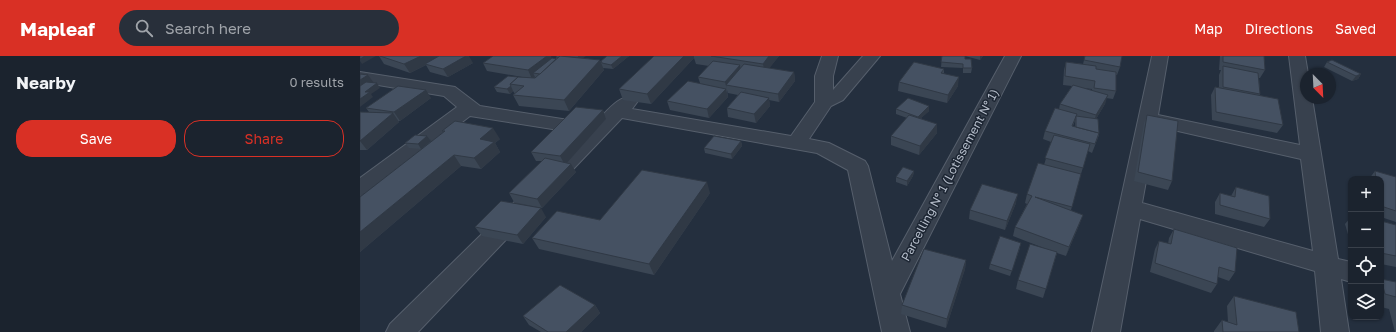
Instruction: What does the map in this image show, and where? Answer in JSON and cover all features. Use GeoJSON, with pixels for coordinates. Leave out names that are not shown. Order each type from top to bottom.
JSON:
{"type":"FeatureCollection","features":[{"type":"Feature","properties":{"kind":"street"},"geometry":{"type":"LineString","coordinates":[[824,102],[824,76],[830,56]]}},
{"type":"Feature","properties":{"kind":"street"},"geometry":{"type":"LineString","coordinates":[[796,144],[824,102],[837,96],[872,56]]}},
{"type":"Feature","properties":{"kind":"street","name":"Parcelling N° 1 (Lotissement N° 1)"},"geometry":{"type":"LineString","coordinates":[[887,294],[1013,56]]}},
{"type":"Feature","properties":{"kind":"street"},"geometry":{"type":"LineString","coordinates":[[1106,332],[1160,56]]}},
{"type":"Feature","properties":{"kind":"street"},"geometry":{"type":"LineString","coordinates":[[1297,56],[1327,265],[1335,332]]}},
{"type":"Feature","properties":{"kind":"street"},"geometry":{"type":"LineString","coordinates":[[366,78],[392,67]]}},
{"type":"Feature","properties":{"kind":"street"},"geometry":{"type":"LineString","coordinates":[[366,78],[449,91],[474,111],[598,131]]}},
{"type":"Feature","properties":{"kind":"street"},"geometry":{"type":"LineString","coordinates":[[400,332],[645,84]]}},
{"type":"Feature","properties":{"kind":"street"},"geometry":{"type":"LineString","coordinates":[[360,189],[469,107]]}},
{"type":"Feature","properties":{"kind":"street"},"geometry":{"type":"LineString","coordinates":[[619,112],[822,148],[858,166],[896,332]]}},
{"type":"Feature","properties":{"kind":"street"},"geometry":{"type":"LineString","coordinates":[[1147,119],[1310,154]]}},
{"type":"Feature","properties":{"kind":"street"},"geometry":{"type":"LineString","coordinates":[[1130,208],[1348,271]]}},
{"type":"Feature","properties":{"kind":"building"},"geometry":{"type":"Polygon","coordinates":[[[380,56],[421,56],[404,64],[380,56]]]}},
{"type":"Feature","properties":{"kind":"building"},"geometry":{"type":"Polygon","coordinates":[[[439,56],[466,56],[443,69],[425,64],[439,56]]]}},
{"type":"Feature","properties":{"kind":"building"},"geometry":{"type":"Polygon","coordinates":[[[493,56],[547,56],[528,70],[483,63],[493,56]]]}},
{"type":"Feature","properties":{"kind":"building"},"geometry":{"type":"Polygon","coordinates":[[[560,56],[579,56],[577,58],[560,56]]]}},
{"type":"Feature","properties":{"kind":"building"},"geometry":{"type":"Polygon","coordinates":[[[560,56],[600,60],[564,100],[513,95],[524,86],[510,84],[518,77],[535,78],[560,56]]]}},
{"type":"Feature","properties":{"kind":"building"},"geometry":{"type":"Polygon","coordinates":[[[607,56],[622,56],[611,65],[602,63],[601,61],[607,56]]]}},
{"type":"Feature","properties":{"kind":"building"},"geometry":{"type":"Polygon","coordinates":[[[654,56],[684,56],[647,94],[619,89],[654,56]]]}},
{"type":"Feature","properties":{"kind":"building"},"geometry":{"type":"Polygon","coordinates":[[[711,56],[769,56],[763,64],[711,56]]]}},
{"type":"Feature","properties":{"kind":"building"},"geometry":{"type":"Polygon","coordinates":[[[942,56],[965,56],[965,59],[971,59],[972,68],[963,68],[963,64],[941,62],[942,56]]]}},
{"type":"Feature","properties":{"kind":"building"},"geometry":{"type":"Polygon","coordinates":[[[1085,56],[1122,56],[1120,67],[1084,60],[1085,56]]]}},
{"type":"Feature","properties":{"kind":"building"},"geometry":{"type":"Polygon","coordinates":[[[1223,56],[1264,56],[1265,70],[1223,62],[1223,56]]]}},
{"type":"Feature","properties":{"kind":"building"},"geometry":{"type":"Polygon","coordinates":[[[552,58],[556,59],[540,74],[533,73],[552,58]]]}},
{"type":"Feature","properties":{"kind":"building"},"geometry":{"type":"Polygon","coordinates":[[[1332,60],[1361,74],[1356,76],[1327,62],[1332,60]]]}},
{"type":"Feature","properties":{"kind":"building"},"geometry":{"type":"Polygon","coordinates":[[[713,61],[740,65],[725,82],[698,77],[713,61]]]}},
{"type":"Feature","properties":{"kind":"building"},"geometry":{"type":"Polygon","coordinates":[[[914,62],[944,69],[941,73],[959,77],[948,95],[899,82],[914,62]]]}},
{"type":"Feature","properties":{"kind":"building"},"geometry":{"type":"Polygon","coordinates":[[[1066,62],[1096,66],[1096,69],[1116,72],[1116,91],[1094,88],[1095,81],[1065,76],[1066,62]]]}},
{"type":"Feature","properties":{"kind":"building"},"geometry":{"type":"Polygon","coordinates":[[[744,64],[794,72],[778,94],[726,85],[744,64]]]}},
{"type":"Feature","properties":{"kind":"building"},"geometry":{"type":"Polygon","coordinates":[[[1223,66],[1258,73],[1260,94],[1223,87],[1223,66]]]}},
{"type":"Feature","properties":{"kind":"building"},"geometry":{"type":"Polygon","coordinates":[[[360,74],[368,75],[360,80],[360,74]]]}},
{"type":"Feature","properties":{"kind":"building"},"geometry":{"type":"Polygon","coordinates":[[[508,76],[518,77],[507,89],[494,87],[508,76]]]}},
{"type":"Feature","properties":{"kind":"building"},"geometry":{"type":"Polygon","coordinates":[[[688,81],[726,89],[707,109],[667,101],[688,81]]]}},
{"type":"Feature","properties":{"kind":"building"},"geometry":{"type":"Polygon","coordinates":[[[366,82],[377,83],[365,92],[370,92],[360,99],[360,86],[366,82]]]}},
{"type":"Feature","properties":{"kind":"building"},"geometry":{"type":"Polygon","coordinates":[[[1073,85],[1108,95],[1096,115],[1060,104],[1073,85]]]}},
{"type":"Feature","properties":{"kind":"building"},"geometry":{"type":"Polygon","coordinates":[[[398,86],[426,90],[394,112],[366,108],[398,86]]]}},
{"type":"Feature","properties":{"kind":"building"},"geometry":{"type":"Polygon","coordinates":[[[1215,87],[1278,99],[1283,125],[1216,112],[1215,87]]]}},
{"type":"Feature","properties":{"kind":"building"},"geometry":{"type":"Polygon","coordinates":[[[741,92],[769,98],[754,114],[727,108],[741,92]]]}},
{"type":"Feature","properties":{"kind":"building"},"geometry":{"type":"Polygon","coordinates":[[[908,98],[929,106],[918,117],[896,109],[908,98]]]}},
{"type":"Feature","properties":{"kind":"building"},"geometry":{"type":"Polygon","coordinates":[[[576,107],[603,110],[560,156],[531,152],[576,107]]]}},
{"type":"Feature","properties":{"kind":"building"},"geometry":{"type":"Polygon","coordinates":[[[1055,108],[1077,114],[1072,126],[1099,133],[1095,144],[1045,131],[1055,108]]]}},
{"type":"Feature","properties":{"kind":"building"},"geometry":{"type":"Polygon","coordinates":[[[360,112],[393,113],[360,141],[360,112]]]}},
{"type":"Feature","properties":{"kind":"building"},"geometry":{"type":"Polygon","coordinates":[[[909,115],[937,124],[920,146],[891,136],[909,115]]]}},
{"type":"Feature","properties":{"kind":"building"},"geometry":{"type":"Polygon","coordinates":[[[1147,115],[1178,121],[1172,181],[1138,172],[1147,115]]]}},
{"type":"Feature","properties":{"kind":"building"},"geometry":{"type":"Polygon","coordinates":[[[1076,116],[1098,119],[1099,133],[1076,127],[1076,116]]]}},
{"type":"Feature","properties":{"kind":"building"},"geometry":{"type":"Polygon","coordinates":[[[455,121],[493,128],[480,139],[494,142],[474,158],[454,155],[360,232],[360,197],[445,131],[442,131],[455,121]]]}},
{"type":"Feature","properties":{"kind":"building"},"geometry":{"type":"Polygon","coordinates":[[[415,135],[427,136],[418,144],[405,143],[415,135]]]}},
{"type":"Feature","properties":{"kind":"building"},"geometry":{"type":"Polygon","coordinates":[[[1054,135],[1090,144],[1083,168],[1045,158],[1054,135]]]}},
{"type":"Feature","properties":{"kind":"building"},"geometry":{"type":"Polygon","coordinates":[[[714,136],[741,141],[731,154],[704,148],[714,136]]]}},
{"type":"Feature","properties":{"kind":"building"},"geometry":{"type":"Polygon","coordinates":[[[545,158],[571,164],[537,199],[509,193],[545,158]]]}},
{"type":"Feature","properties":{"kind":"building"},"geometry":{"type":"Polygon","coordinates":[[[1038,163],[1081,174],[1072,207],[1035,197],[1083,215],[1069,247],[1015,227],[1032,196],[1027,194],[1038,163]]]}},
{"type":"Feature","properties":{"kind":"building"},"geometry":{"type":"Polygon","coordinates":[[[903,167],[914,171],[907,181],[896,177],[903,167]]]}},
{"type":"Feature","properties":{"kind":"building"},"geometry":{"type":"Polygon","coordinates":[[[642,170],[707,182],[649,264],[532,238],[557,211],[600,220],[642,170]]]}},
{"type":"Feature","properties":{"kind":"building"},"geometry":{"type":"Polygon","coordinates":[[[1375,171],[1396,177],[1396,211],[1384,207],[1384,176],[1376,176],[1375,171]]]}},
{"type":"Feature","properties":{"kind":"building"},"geometry":{"type":"Polygon","coordinates":[[[982,184],[1018,194],[1007,221],[970,210],[982,184]]]}},
{"type":"Feature","properties":{"kind":"building"},"geometry":{"type":"Polygon","coordinates":[[[1236,187],[1269,196],[1270,219],[1220,205],[1220,193],[1235,197],[1236,187]]]}},
{"type":"Feature","properties":{"kind":"building"},"geometry":{"type":"Polygon","coordinates":[[[501,201],[541,208],[517,235],[475,227],[501,201]]]}},
{"type":"Feature","properties":{"kind":"building"},"geometry":{"type":"Polygon","coordinates":[[[1384,222],[1396,225],[1396,256],[1384,254],[1384,222]]]}},
{"type":"Feature","properties":{"kind":"building"},"geometry":{"type":"Polygon","coordinates":[[[1174,229],[1237,248],[1235,272],[1219,267],[1217,284],[1155,263],[1159,241],[1171,244],[1174,229]]]}},
{"type":"Feature","properties":{"kind":"building"},"geometry":{"type":"Polygon","coordinates":[[[1000,236],[1021,243],[1012,271],[990,264],[1000,236]]]}},
{"type":"Feature","properties":{"kind":"building"},"geometry":{"type":"Polygon","coordinates":[[[1030,244],[1057,252],[1046,289],[1018,280],[1030,244]]]}},
{"type":"Feature","properties":{"kind":"building"},"geometry":{"type":"Polygon","coordinates":[[[924,249],[966,260],[947,319],[902,305],[924,249]]]}},
{"type":"Feature","properties":{"kind":"building"},"geometry":{"type":"Polygon","coordinates":[[[1384,280],[1396,282],[1396,297],[1385,294],[1384,280]]]}},
{"type":"Feature","properties":{"kind":"building"},"geometry":{"type":"Polygon","coordinates":[[[560,285],[595,305],[566,332],[548,332],[523,316],[560,285]]]}},
{"type":"Feature","properties":{"kind":"building"},"geometry":{"type":"Polygon","coordinates":[[[1234,296],[1296,312],[1299,332],[1223,332],[1222,320],[1237,325],[1234,296]]]}}]}
